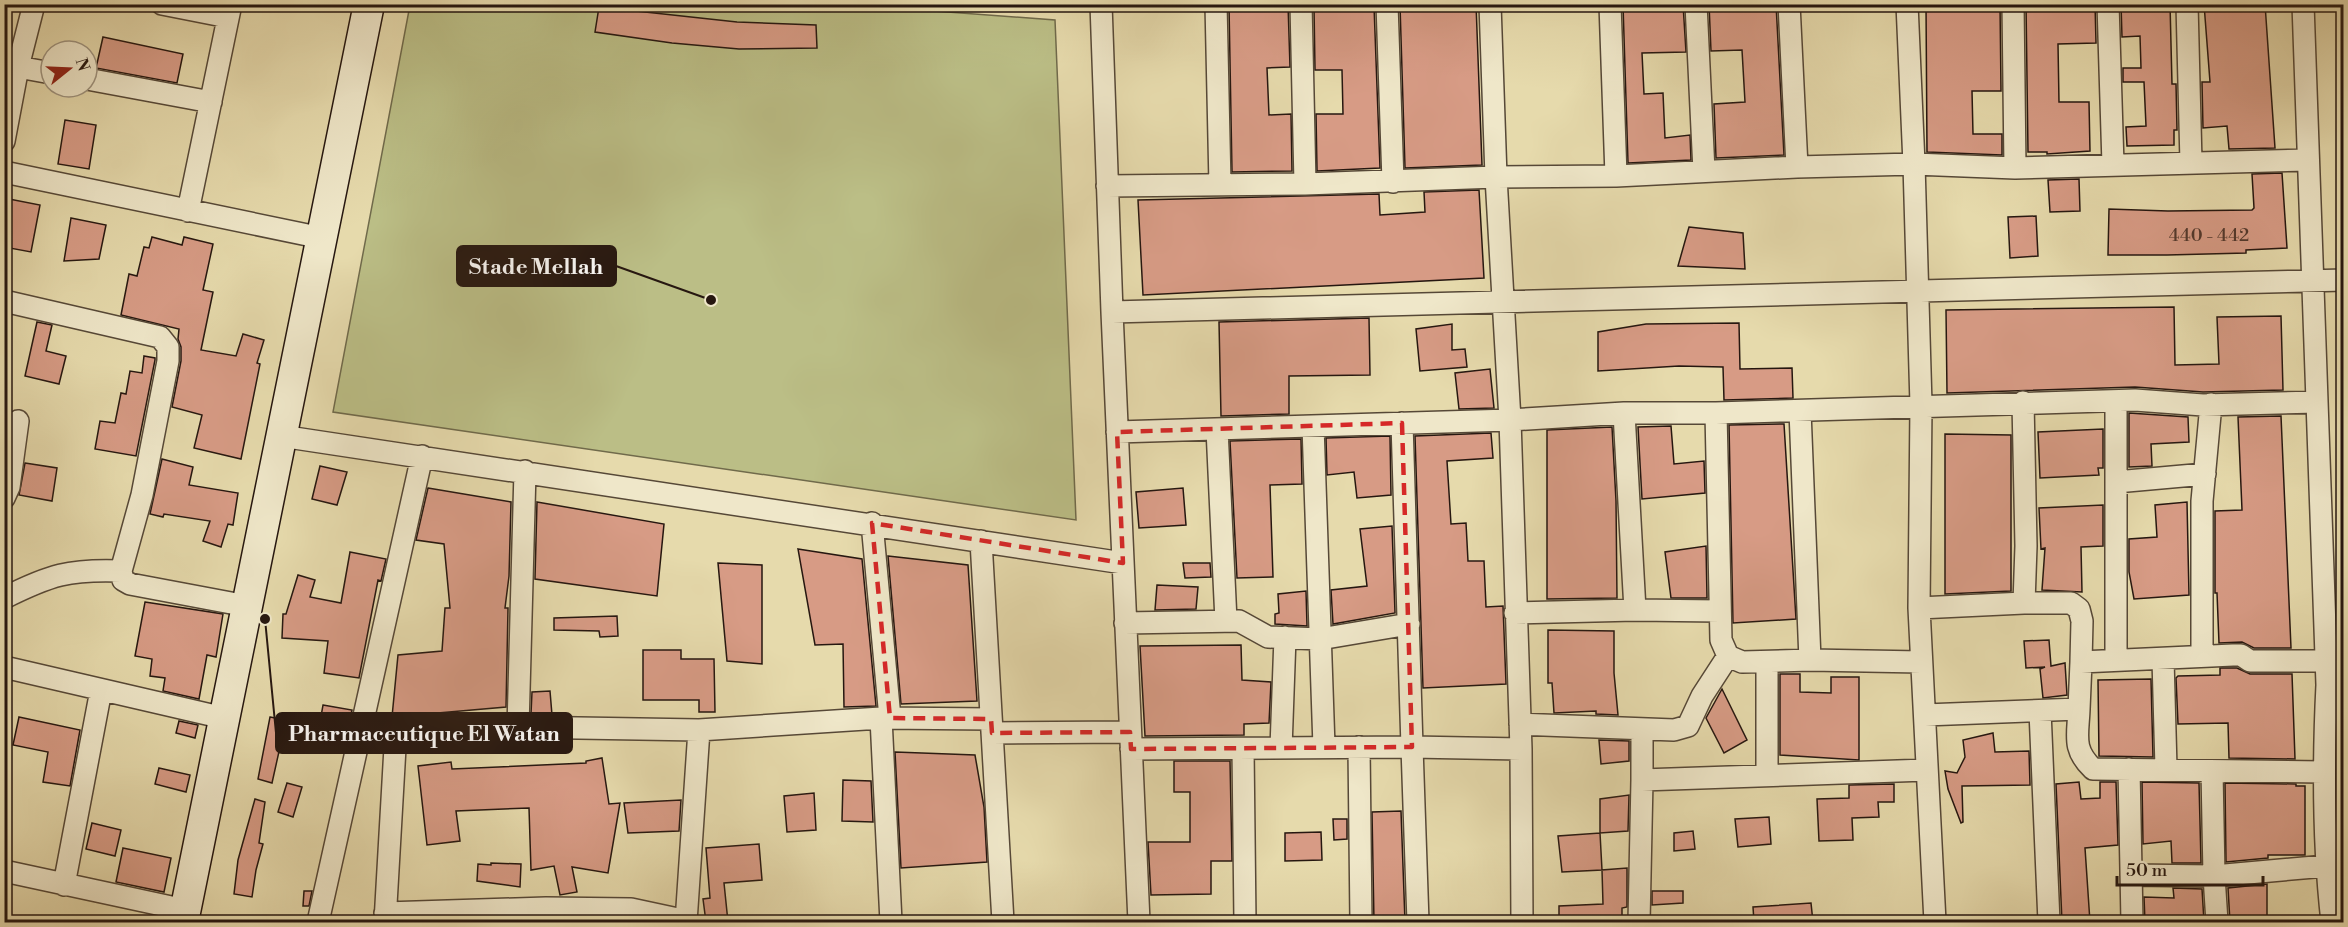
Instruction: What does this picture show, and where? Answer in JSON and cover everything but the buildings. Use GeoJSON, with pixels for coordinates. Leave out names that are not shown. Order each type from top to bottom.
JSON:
{"type":"FeatureCollection","features":[{"type":"Feature","properties":{"kind":"main road"},"geometry":{"type":"LineString","coordinates":[[184,916],[369,4]]}},
{"type":"Feature","properties":{"kind":"street"},"geometry":{"type":"LineString","coordinates":[[4,141],[18,67],[34,4]]}},
{"type":"Feature","properties":{"kind":"street"},"geometry":{"type":"LineString","coordinates":[[162,4],[229,11],[188,211]]}},
{"type":"Feature","properties":{"kind":"street"},"geometry":{"type":"LineString","coordinates":[[1101,4],[1139,922]]}},
{"type":"Feature","properties":{"kind":"street"},"geometry":{"type":"LineString","coordinates":[[1216,4],[1220,185]]}},
{"type":"Feature","properties":{"kind":"street"},"geometry":{"type":"LineString","coordinates":[[1301,4],[1305,184]]}},
{"type":"Feature","properties":{"kind":"street"},"geometry":{"type":"LineString","coordinates":[[1387,4],[1393,182]]}},
{"type":"Feature","properties":{"kind":"street"},"geometry":{"type":"LineString","coordinates":[[1490,4],[1502,303],[1510,420],[1521,749],[1522,922]]}},
{"type":"Feature","properties":{"kind":"street"},"geometry":{"type":"LineString","coordinates":[[1610,4],[1616,176]]}},
{"type":"Feature","properties":{"kind":"street"},"geometry":{"type":"LineString","coordinates":[[1696,4],[1704,171]]}},
{"type":"Feature","properties":{"kind":"street"},"geometry":{"type":"LineString","coordinates":[[1789,4],[1797,167]]}},
{"type":"Feature","properties":{"kind":"street"},"geometry":{"type":"LineString","coordinates":[[1907,4],[1921,405],[1920,662],[1925,715],[1935,922]]}},
{"type":"Feature","properties":{"kind":"street"},"geometry":{"type":"LineString","coordinates":[[2013,4],[2015,168]]}},
{"type":"Feature","properties":{"kind":"street"},"geometry":{"type":"LineString","coordinates":[[2108,4],[2113,165]]}},
{"type":"Feature","properties":{"kind":"street"},"geometry":{"type":"LineString","coordinates":[[2187,4],[2191,163]]}},
{"type":"Feature","properties":{"kind":"street"},"geometry":{"type":"LineString","coordinates":[[2303,4],[2326,661],[2335,685],[2323,771],[2326,866],[2332,922]]}},
{"type":"Feature","properties":{"kind":"street"},"geometry":{"type":"LineString","coordinates":[[18,67],[39,71]]}},
{"type":"Feature","properties":{"kind":"street"},"geometry":{"type":"LineString","coordinates":[[99,81],[211,102]]}},
{"type":"Feature","properties":{"kind":"street"},"geometry":{"type":"LineString","coordinates":[[1107,186],[1305,184],[1496,177],[1616,176],[1914,164],[2015,168],[2308,160]]}},
{"type":"Feature","properties":{"kind":"street"},"geometry":{"type":"LineString","coordinates":[[4,172],[322,238]]}},
{"type":"Feature","properties":{"kind":"street"},"geometry":{"type":"LineString","coordinates":[[1112,312],[2343,280]]}},
{"type":"Feature","properties":{"kind":"street"},"geometry":{"type":"LineString","coordinates":[[4,301],[160,336],[168,347],[168,361],[142,495],[121,571],[123,580],[130,584],[247,606]]}},
{"type":"Feature","properties":{"kind":"street"},"geometry":{"type":"LineString","coordinates":[[1117,432],[1510,420],[1624,412],[1800,411],[2023,402],[2156,400],[2211,404],[2317,402]]}},
{"type":"Feature","properties":{"kind":"street"},"geometry":{"type":"LineString","coordinates":[[2116,401],[2116,659]]}},
{"type":"Feature","properties":{"kind":"street"},"geometry":{"type":"LineString","coordinates":[[2023,402],[2026,546],[2024,603]]}},
{"type":"Feature","properties":{"kind":"street"},"geometry":{"type":"LineString","coordinates":[[2202,655],[2202,501],[2211,404]]}},
{"type":"Feature","properties":{"kind":"street"},"geometry":{"type":"LineString","coordinates":[[1800,411],[1810,660]]}},
{"type":"Feature","properties":{"kind":"street"},"geometry":{"type":"LineString","coordinates":[[1624,412],[1635,610]]}},
{"type":"Feature","properties":{"kind":"street"},"geometry":{"type":"LineString","coordinates":[[1716,413],[1721,640],[1728,656],[1742,662],[1810,660],[1920,662]]}},
{"type":"Feature","properties":{"kind":"street"},"geometry":{"type":"LineString","coordinates":[[4,498],[9,487],[18,421]]}},
{"type":"Feature","properties":{"kind":"street"},"geometry":{"type":"LineString","coordinates":[[1402,423],[1418,922]]}},
{"type":"Feature","properties":{"kind":"street"},"geometry":{"type":"LineString","coordinates":[[1313,426],[1324,747]]}},
{"type":"Feature","properties":{"kind":"street"},"geometry":{"type":"LineString","coordinates":[[1217,429],[1226,621]]}},
{"type":"Feature","properties":{"kind":"street"},"geometry":{"type":"LineString","coordinates":[[281,436],[872,523],[1123,563]]}},
{"type":"Feature","properties":{"kind":"street"},"geometry":{"type":"LineString","coordinates":[[318,922],[422,456]]}},
{"type":"Feature","properties":{"kind":"street"},"geometry":{"type":"LineString","coordinates":[[518,727],[525,471]]}},
{"type":"Feature","properties":{"kind":"street"},"geometry":{"type":"LineString","coordinates":[[2116,482],[2205,474]]}},
{"type":"Feature","properties":{"kind":"street"},"geometry":{"type":"LineString","coordinates":[[872,523],[885,718],[891,922]]}},
{"type":"Feature","properties":{"kind":"street"},"geometry":{"type":"LineString","coordinates":[[981,541],[1003,922]]}},
{"type":"Feature","properties":{"kind":"street"},"geometry":{"type":"LineString","coordinates":[[4,598],[56,575],[85,570],[121,571]]}},
{"type":"Feature","properties":{"kind":"street"},"geometry":{"type":"LineString","coordinates":[[1919,608],[2071,603],[2079,609],[2082,621],[2078,744],[2082,759],[2093,769],[2323,771]]}},
{"type":"Feature","properties":{"kind":"street"},"geometry":{"type":"LineString","coordinates":[[1515,613],[1635,610],[1720,611]]}},
{"type":"Feature","properties":{"kind":"street"},"geometry":{"type":"LineString","coordinates":[[1125,623],[1239,621],[1268,637],[1320,639],[1409,624]]}},
{"type":"Feature","properties":{"kind":"street"},"geometry":{"type":"LineString","coordinates":[[1281,748],[1285,637]]}},
{"type":"Feature","properties":{"kind":"street"},"geometry":{"type":"LineString","coordinates":[[2081,662],[2202,655],[2241,655],[2250,661],[2326,661]]}},
{"type":"Feature","properties":{"kind":"street"},"geometry":{"type":"LineString","coordinates":[[1520,724],[1674,730],[1688,726],[1702,696],[1728,656]]}},
{"type":"Feature","properties":{"kind":"street"},"geometry":{"type":"LineString","coordinates":[[2163,659],[2166,768]]}},
{"type":"Feature","properties":{"kind":"street"},"geometry":{"type":"LineString","coordinates":[[1767,662],[1767,774]]}},
{"type":"Feature","properties":{"kind":"street"},"geometry":{"type":"LineString","coordinates":[[4,667],[224,718]]}},
{"type":"Feature","properties":{"kind":"street"},"geometry":{"type":"LineString","coordinates":[[64,885],[101,690]]}},
{"type":"Feature","properties":{"kind":"street"},"geometry":{"type":"LineString","coordinates":[[1925,715],[2079,710]]}},
{"type":"Feature","properties":{"kind":"street"},"geometry":{"type":"LineString","coordinates":[[2040,711],[2049,922]]}},
{"type":"Feature","properties":{"kind":"street"},"geometry":{"type":"LineString","coordinates":[[361,731],[518,727],[699,730],[885,718],[1243,749],[1324,747],[1521,749]]}},
{"type":"Feature","properties":{"kind":"street"},"geometry":{"type":"LineString","coordinates":[[1640,922],[1642,729]]}},
{"type":"Feature","properties":{"kind":"street"},"geometry":{"type":"LineString","coordinates":[[396,730],[385,918],[546,908],[631,909],[686,922],[699,730]]}},
{"type":"Feature","properties":{"kind":"street"},"geometry":{"type":"LineString","coordinates":[[1359,747],[1361,922]]}},
{"type":"Feature","properties":{"kind":"street"},"geometry":{"type":"LineString","coordinates":[[1243,749],[1245,922]]}},
{"type":"Feature","properties":{"kind":"street"},"geometry":{"type":"LineString","coordinates":[[2130,769],[2132,922]]}},
{"type":"Feature","properties":{"kind":"street"},"geometry":{"type":"LineString","coordinates":[[1642,780],[1926,770]]}},
{"type":"Feature","properties":{"kind":"street"},"geometry":{"type":"LineString","coordinates":[[2212,771],[2217,922]]}},
{"type":"Feature","properties":{"kind":"street"},"geometry":{"type":"LineString","coordinates":[[2131,875],[2214,876],[2326,866]]}},
{"type":"Feature","properties":{"kind":"street"},"geometry":{"type":"LineString","coordinates":[[4,872],[184,916]]}},
{"type":"Feature","properties":{"kind":"highlighted area"},"geometry":{"type":"Polygon","coordinates":[[[1402,423],[1412,747],[1131,749],[1130,732],[992,733],[991,719],[890,718],[872,523],[1123,563],[1117,432],[1402,423]]]}},
{"type":"Feature","properties":{"kind":"green space"},"geometry":{"type":"Polygon","coordinates":[[[840,4],[1055,20],[1076,520],[333,412],[410,5],[840,4]]]}},
{"type":"Feature","properties":{"kind":"place","name":"Stade Mellah"},"geometry":{"type":"Point","coordinates":[711,300]}},
{"type":"Feature","properties":{"kind":"place","name":"Pharmaceutique El Watan"},"geometry":{"type":"Point","coordinates":[265,619]}}]}
